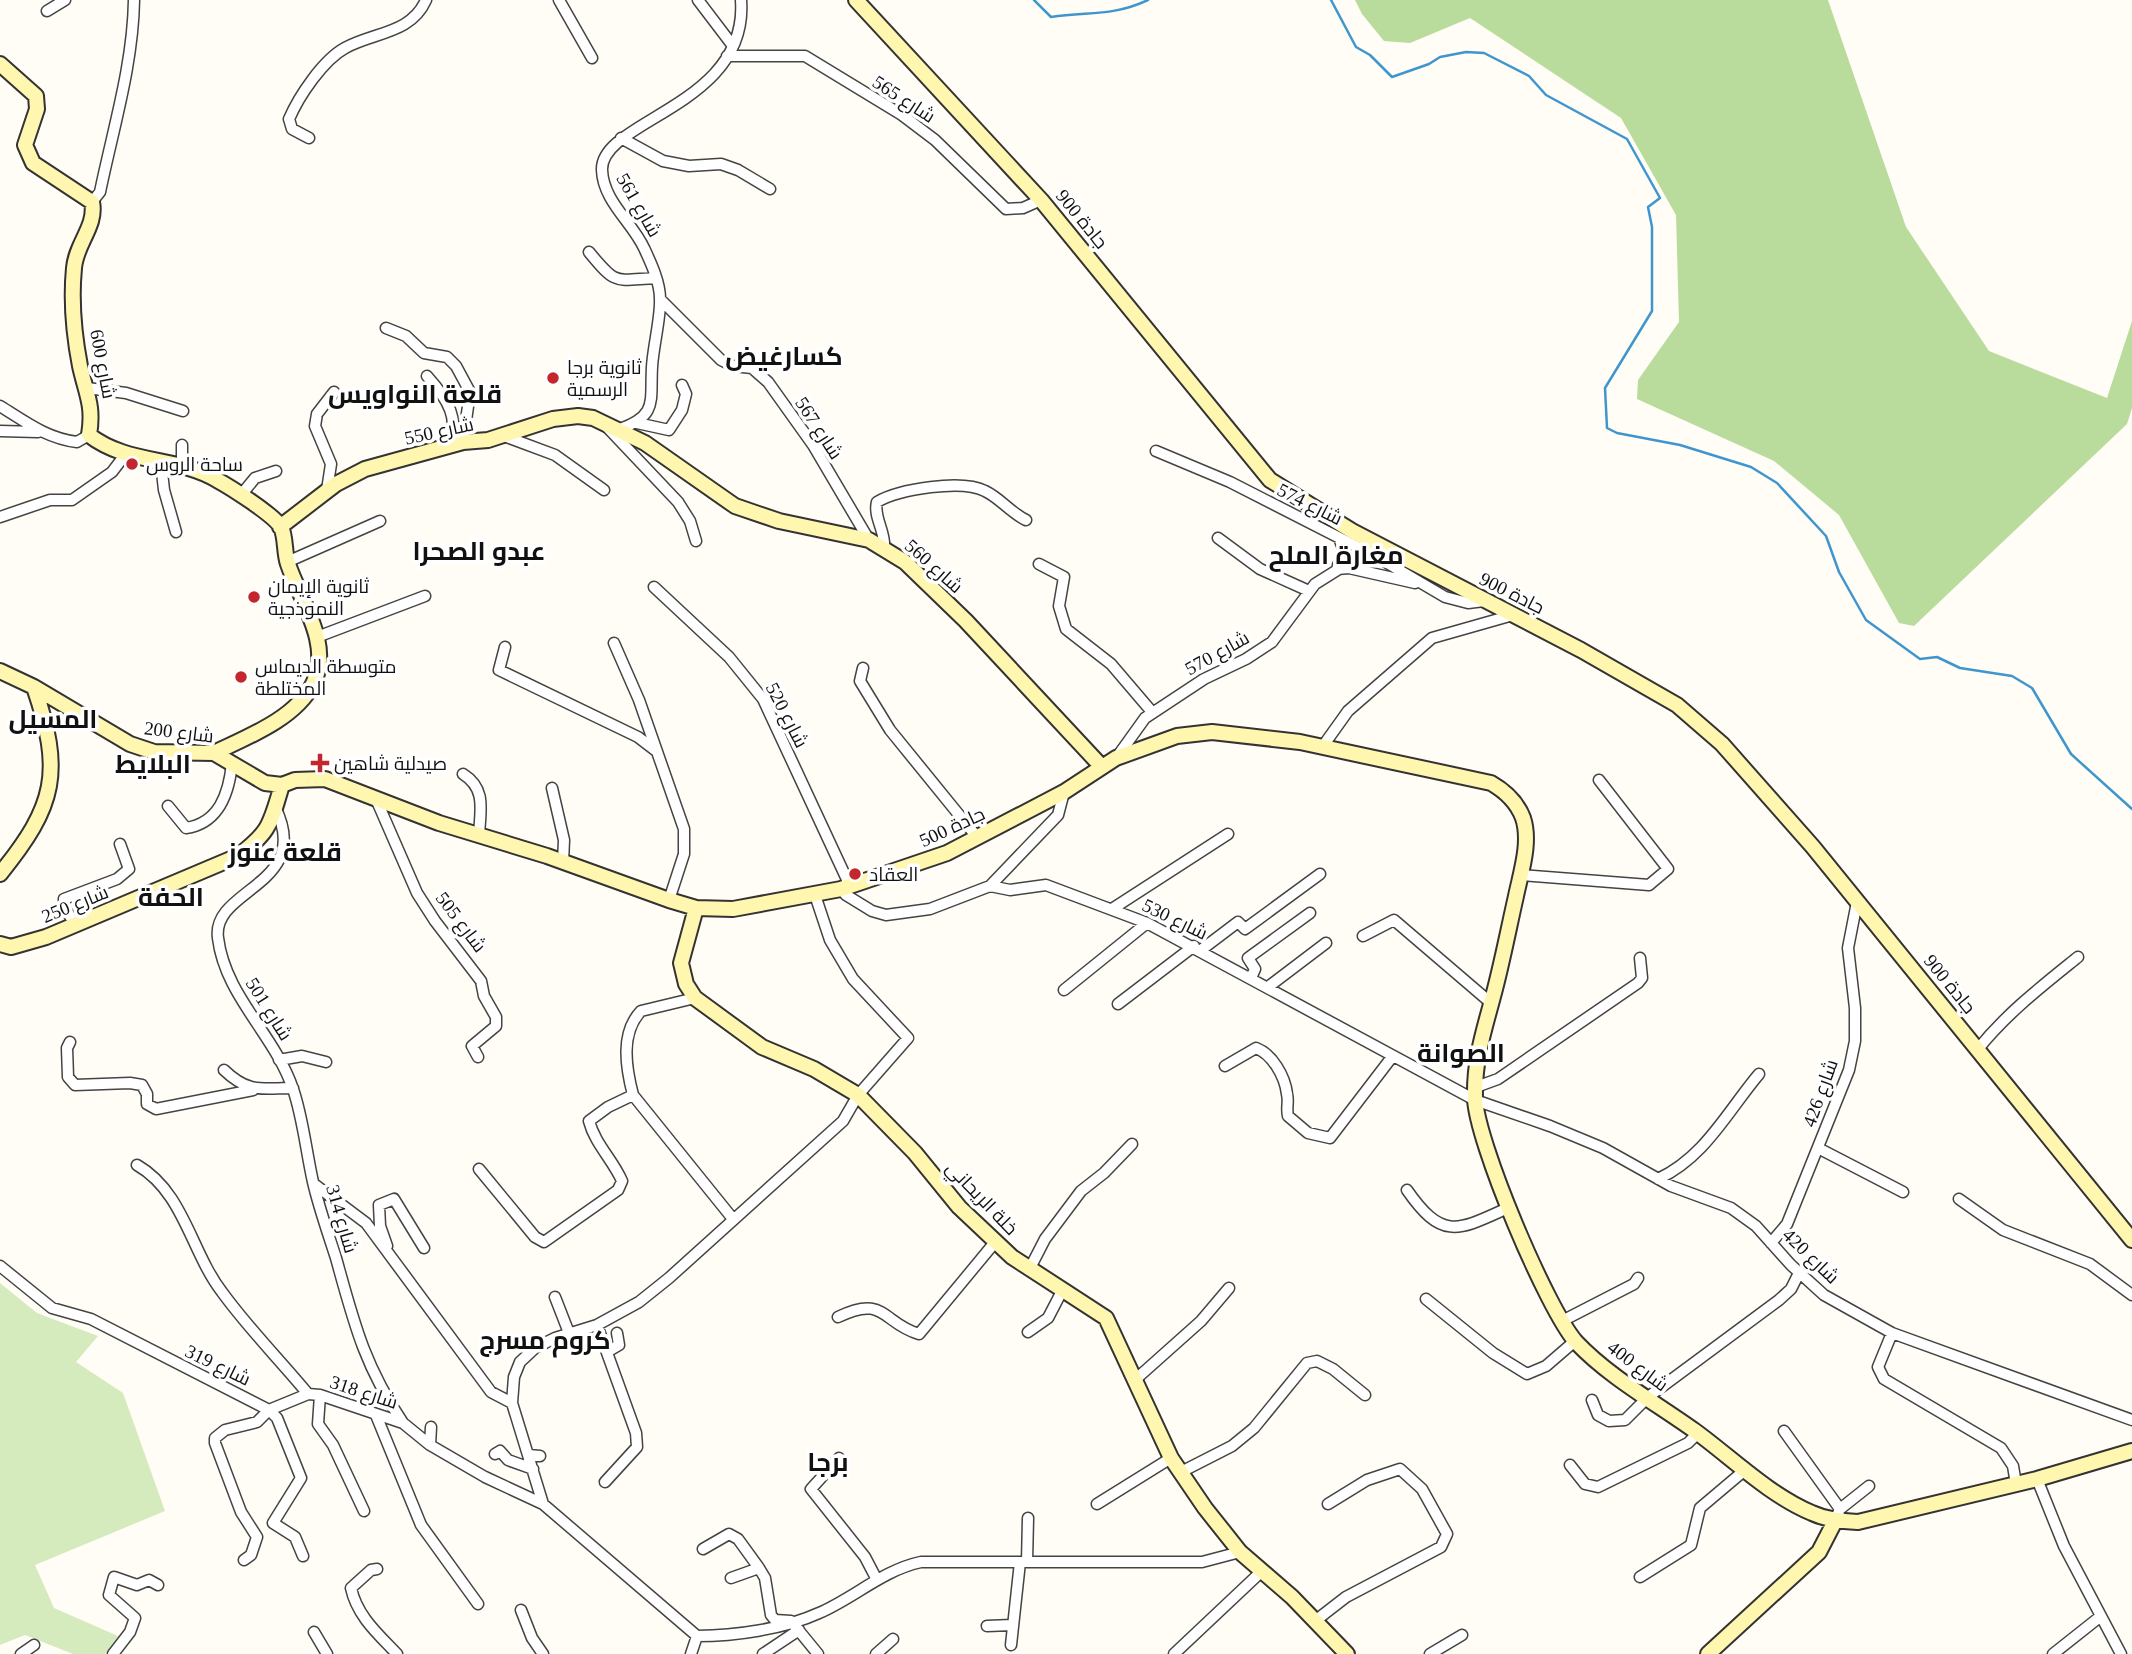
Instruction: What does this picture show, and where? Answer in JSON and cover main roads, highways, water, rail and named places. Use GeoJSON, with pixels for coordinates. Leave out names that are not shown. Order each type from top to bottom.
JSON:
{"type":"FeatureCollection","features":[{"type":"Feature","properties":{"kind":"main road","name":"جادة 900"},"geometry":{"type":"LineString","coordinates":[[856,0],[1041,200],[1270,480],[1352,531],[1581,650],[1677,705],[1722,744],[1772,796],[2132,1240]]}},
{"type":"Feature","properties":{"kind":"main road","name":"شارع 600"},"geometry":{"type":"LineString","coordinates":[[0,64],[36,96],[37,109],[25,145],[33,163],[92,202],[92,222],[79,246],[74,274],[79,353],[92,416],[89,435],[104,447],[125,455],[161,463],[182,464],[242,495],[280,527]]}},
{"type":"Feature","properties":{"kind":"main road","name":"شارع 550"},"geometry":{"type":"LineString","coordinates":[[280,527],[327,491],[365,469],[463,442],[504,436],[566,417],[584,416],[620,429]]}},
{"type":"Feature","properties":{"kind":"main road","name":"شارع 560"},"geometry":{"type":"LineString","coordinates":[[620,429],[645,443],[735,506],[779,521],[869,540],[884,548],[932,587],[1102,767]]}},
{"type":"Feature","properties":{"kind":"main road"},"geometry":{"type":"LineString","coordinates":[[214,753],[278,720],[307,694],[318,667],[317,637],[287,562],[280,527]]}},
{"type":"Feature","properties":{"kind":"main road","name":"شارع 200"},"geometry":{"type":"LineString","coordinates":[[0,671],[34,687],[130,744],[154,751],[214,753],[265,783],[282,785]]}},
{"type":"Feature","properties":{"kind":"main road"},"geometry":{"type":"LineString","coordinates":[[0,874],[36,823],[52,781],[48,735],[34,687]]}},
{"type":"Feature","properties":{"kind":"main road","name":"جادة 500"},"geometry":{"type":"LineString","coordinates":[[282,785],[295,780],[325,779],[479,836],[563,862],[669,900],[696,908],[733,909],[816,895],[947,853],[1064,792],[1116,758],[1150,743],[1212,732],[1323,746],[1475,778],[1500,788],[1509,795],[1523,818],[1525,845],[1520,875]]}},
{"type":"Feature","properties":{"kind":"main road","name":"شارع 250"},"geometry":{"type":"LineString","coordinates":[[0,944],[10,947],[22,945],[238,856],[260,839],[272,823],[282,785]]}},
{"type":"Feature","properties":{"kind":"main road","name":"شارع 400"},"geometry":{"type":"LineString","coordinates":[[1520,875],[1491,1003],[1478,1045],[1475,1094],[1483,1142],[1562,1321],[1575,1341],[1745,1470],[1801,1508],[1858,1521],[2037,1479],[2132,1451]]}},
{"type":"Feature","properties":{"kind":"main road","name":"خلة الريحاني"},"geometry":{"type":"LineString","coordinates":[[696,908],[681,963],[686,984],[695,998],[762,1047],[814,1069],[858,1095],[915,1153],[959,1207],[996,1241],[1029,1270],[1107,1318],[1171,1458],[1244,1556],[1347,1654]]}},
{"type":"Feature","properties":{"kind":"main road"},"geometry":{"type":"LineString","coordinates":[[1708,1654],[1819,1552],[1837,1515]]}},
{"type":"Feature","properties":{"kind":"waterway"},"geometry":{"type":"LineString","coordinates":[[1034,0],[1051,17],[1123,9],[1148,0]]}},
{"type":"Feature","properties":{"kind":"waterway"},"geometry":{"type":"LineString","coordinates":[[1331,0],[1356,47],[1370,55],[1392,77],[1429,64],[1440,57],[1466,52],[1484,53],[1529,76],[1546,95],[1627,139],[1660,198],[1648,207],[1652,227],[1652,311],[1605,388],[1607,428],[1617,433],[1680,445],[1751,467],[1777,483],[1826,536],[1839,572],[1866,620],[1920,659],[1937,657],[1960,668],[2012,676],[2032,688],[2071,754],[2132,809]]}},
{"type":"Feature","properties":{"kind":"place","name":"ثانوية برجا الرسمية"},"geometry":{"type":"Point","coordinates":[553,378]}},
{"type":"Feature","properties":{"kind":"place","name":"ساحة الروس"},"geometry":{"type":"Point","coordinates":[132,464]}},
{"type":"Feature","properties":{"kind":"place","name":"ثانوية الإيمان النموذجية"},"geometry":{"type":"Point","coordinates":[254,597]}},
{"type":"Feature","properties":{"kind":"place","name":"متوسطة الديماس المختلطة"},"geometry":{"type":"Point","coordinates":[241,677]}},
{"type":"Feature","properties":{"kind":"place","name":"صيدلية شاهين"},"geometry":{"type":"Point","coordinates":[320,763]}},
{"type":"Feature","properties":{"kind":"place","name":"العقاد"},"geometry":{"type":"Point","coordinates":[855,874]}},
{"type":"Feature","properties":{"kind":"district","name":"كسارغيض"},"geometry":{"type":"Point","coordinates":[784,356]}},
{"type":"Feature","properties":{"kind":"district","name":"قلعة النواويس"},"geometry":{"type":"Point","coordinates":[415,394]}},
{"type":"Feature","properties":{"kind":"district","name":"عبدو الصحرا"},"geometry":{"type":"Point","coordinates":[479,551]}},
{"type":"Feature","properties":{"kind":"district","name":"مغارة الملح"},"geometry":{"type":"Point","coordinates":[1336,555]}},
{"type":"Feature","properties":{"kind":"district","name":"المسيل"},"geometry":{"type":"Point","coordinates":[53,719]}},
{"type":"Feature","properties":{"kind":"district","name":"البلايط"},"geometry":{"type":"Point","coordinates":[153,764]}},
{"type":"Feature","properties":{"kind":"district","name":"قلعة عنوز"},"geometry":{"type":"Point","coordinates":[285,852]}},
{"type":"Feature","properties":{"kind":"district","name":"الحفة"},"geometry":{"type":"Point","coordinates":[171,897]}},
{"type":"Feature","properties":{"kind":"district","name":"الصوانة"},"geometry":{"type":"Point","coordinates":[1461,1053]}},
{"type":"Feature","properties":{"kind":"district","name":"كروم مسرج"},"geometry":{"type":"Point","coordinates":[545,1340]}},
{"type":"Feature","properties":{"kind":"district","name":"برجا"},"geometry":{"type":"Point","coordinates":[828,1462]}}]}
